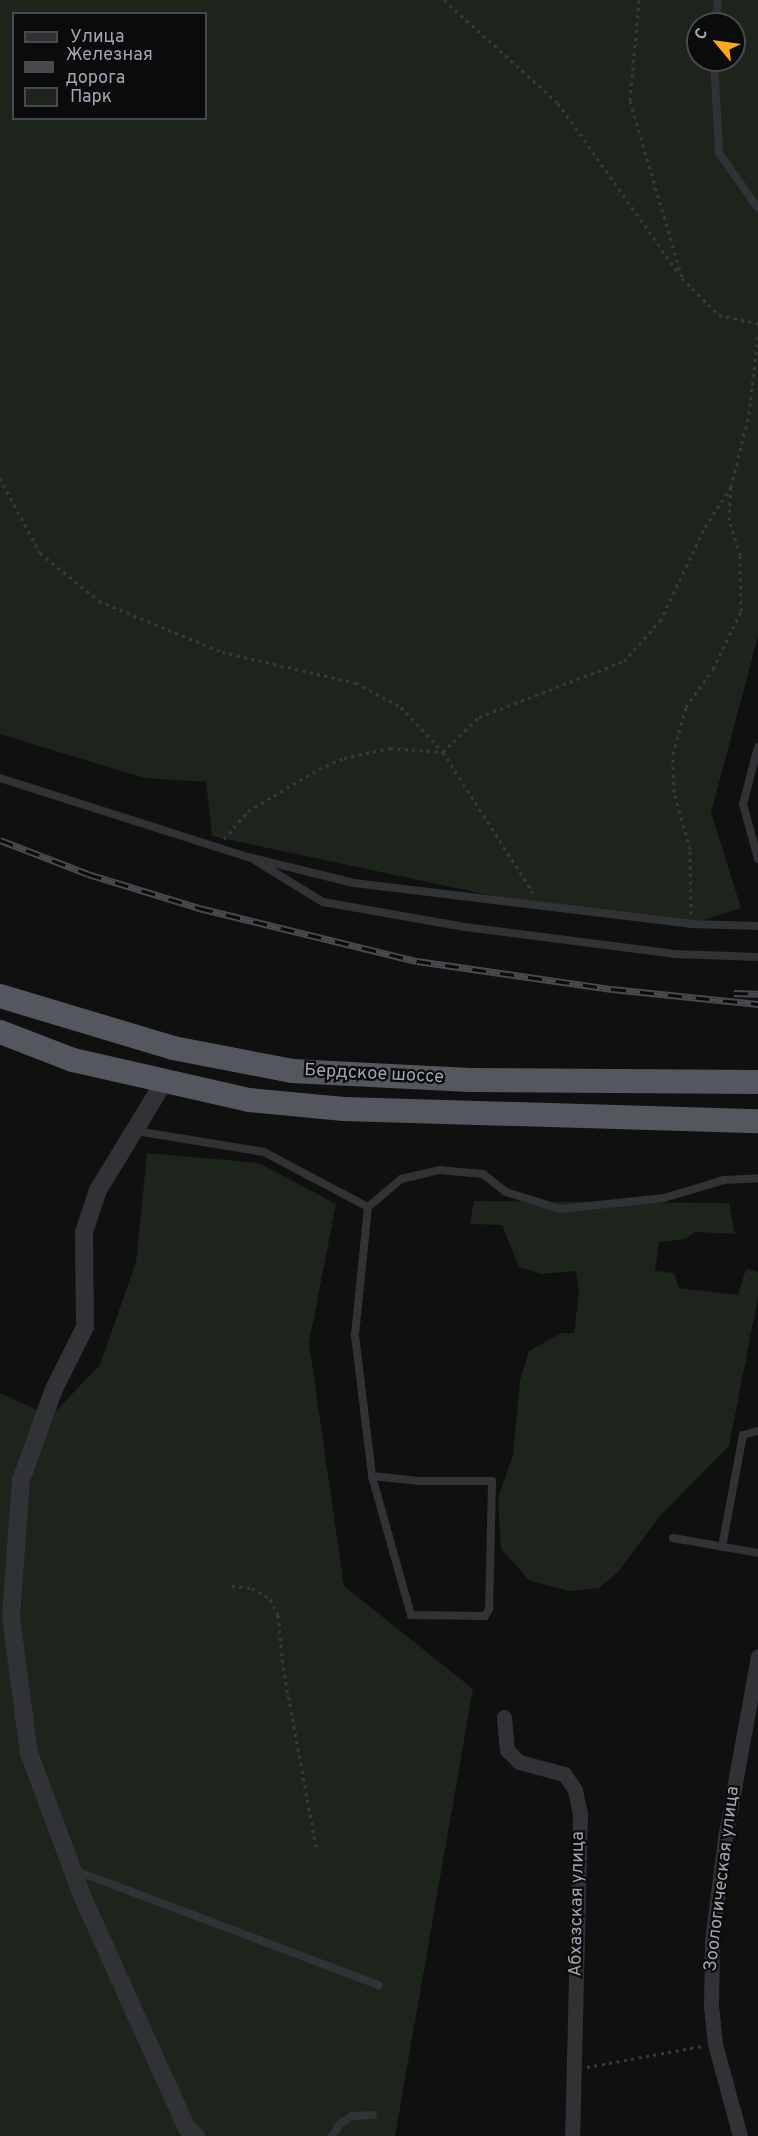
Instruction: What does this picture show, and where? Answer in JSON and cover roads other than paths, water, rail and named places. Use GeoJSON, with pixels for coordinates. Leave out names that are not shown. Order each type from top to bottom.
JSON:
{"type":"FeatureCollection","features":[{"type":"Feature","properties":{"kind":"highway","name":"Бердское шоссе"},"geometry":{"type":"LineString","coordinates":[[0,996],[173,1048],[292,1071],[470,1080],[758,1082]]}},
{"type":"Feature","properties":{"kind":"highway","name":"Бердское шоссе"},"geometry":{"type":"LineString","coordinates":[[0,1032],[73,1060],[249,1100],[472,1114],[758,1121]]}},
{"type":"Feature","properties":{"kind":"highway"},"geometry":{"type":"LineString","coordinates":[[470,1080],[472,1114]]}},
{"type":"Feature","properties":{"kind":"street"},"geometry":{"type":"LineString","coordinates":[[164,1082],[98,1190],[84,1232],[85,1327],[54,1389],[21,1480],[11,1617],[29,1753],[73,1870],[187,2128],[196,2136]]}},
{"type":"Feature","properties":{"kind":"street","name":"Зоологическая улица"},"geometry":{"type":"LineString","coordinates":[[740,2136],[715,2044],[711,2007],[712,1941],[724,1838],[758,1656]]}},
{"type":"Feature","properties":{"kind":"street","name":"Абхазская улица"},"geometry":{"type":"LineString","coordinates":[[504,1717],[507,1750],[519,1762],[564,1774],[577,1798],[580,1814],[576,2069],[572,2136]]}},
{"type":"Feature","properties":{"kind":"lane"},"geometry":{"type":"LineString","coordinates":[[715,72],[719,153],[758,208]]}},
{"type":"Feature","properties":{"kind":"lane"},"geometry":{"type":"LineString","coordinates":[[758,747],[743,804],[758,860]]}},
{"type":"Feature","properties":{"kind":"lane"},"geometry":{"type":"LineString","coordinates":[[0,778],[248,857],[354,883],[542,908],[691,924],[758,926]]}},
{"type":"Feature","properties":{"kind":"lane"},"geometry":{"type":"LineString","coordinates":[[248,857],[323,902],[465,927],[675,954],[758,957]]}},
{"type":"Feature","properties":{"kind":"lane"},"geometry":{"type":"LineString","coordinates":[[134,1131],[264,1152],[368,1207]]}},
{"type":"Feature","properties":{"kind":"lane"},"geometry":{"type":"LineString","coordinates":[[372,1476],[419,1481],[492,1481],[489,1610],[485,1616],[411,1615],[372,1476],[355,1335],[368,1207],[401,1179],[439,1170],[483,1174],[506,1192],[560,1209],[664,1198],[724,1180],[758,1178]]}},
{"type":"Feature","properties":{"kind":"lane"},"geometry":{"type":"LineString","coordinates":[[722,1547],[743,1435],[758,1431]]}},
{"type":"Feature","properties":{"kind":"lane"},"geometry":{"type":"LineString","coordinates":[[673,1538],[758,1553]]}},
{"type":"Feature","properties":{"kind":"lane"},"geometry":{"type":"LineString","coordinates":[[73,1870],[379,1985]]}},
{"type":"Feature","properties":{"kind":"lane"},"geometry":{"type":"LineString","coordinates":[[332,2136],[340,2124],[352,2116],[373,2115]]}},
{"type":"Feature","properties":{"kind":"railway"},"geometry":{"type":"LineString","coordinates":[[0,840],[88,874],[199,908],[417,961],[612,989],[758,1004]]}},
{"type":"Feature","properties":{"kind":"railway"},"geometry":{"type":"LineString","coordinates":[[734,993],[758,994]]}}]}
